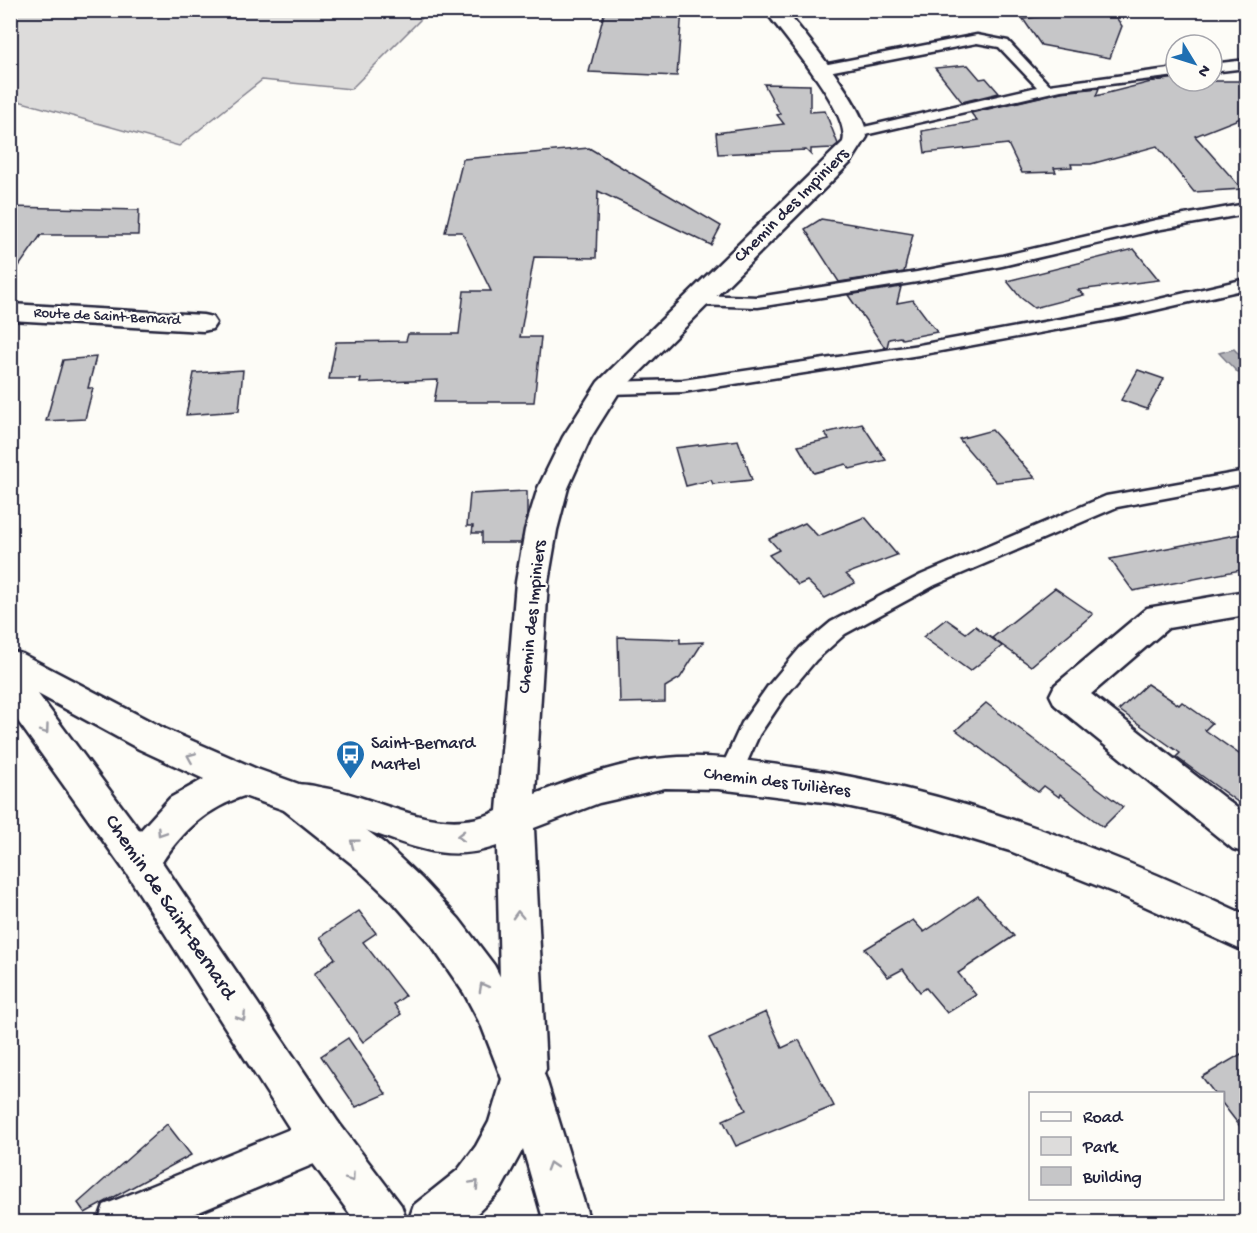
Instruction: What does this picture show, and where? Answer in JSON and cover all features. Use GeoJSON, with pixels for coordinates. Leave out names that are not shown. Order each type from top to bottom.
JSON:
{"type":"FeatureCollection","features":[{"type":"Feature","properties":{"kind":"street","name":"Chemin des Impiniers"},"geometry":{"type":"LineString","coordinates":[[524,1078],[515,818],[532,582],[541,530],[554,488],[577,437],[608,388],[836,164],[855,141],[856,133],[849,114],[788,26],[774,10]]}},
{"type":"Feature","properties":{"kind":"street","name":"Route de Saint-Bernard"},"geometry":{"type":"LineString","coordinates":[[10,312],[203,323]]}},
{"type":"Feature","properties":{"kind":"street"},"geometry":{"type":"LineString","coordinates":[[1246,603],[1159,617],[1067,695],[1246,837]]}},
{"type":"Feature","properties":{"kind":"street"},"geometry":{"type":"LineString","coordinates":[[10,663],[152,739],[244,780],[297,800],[371,856],[408,891],[445,933],[479,979],[499,1017],[524,1078],[567,1222]]}},
{"type":"Feature","properties":{"kind":"street","name":"Chemin de Saint-Bernard"},"geometry":{"type":"LineString","coordinates":[[10,683],[141,862],[322,1138],[384,1222]]}},
{"type":"Feature","properties":{"kind":"street","name":"Chemin des Tuilières"},"geometry":{"type":"LineString","coordinates":[[297,800],[340,807],[434,834],[465,838],[486,833],[515,818],[623,781],[665,773],[730,775],[808,783],[940,811],[1050,848],[1172,898],[1246,934]]}},
{"type":"Feature","properties":{"kind":"street"},"geometry":{"type":"LineString","coordinates":[[141,862],[166,823],[191,801],[244,780]]}},
{"type":"Feature","properties":{"kind":"street"},"geometry":{"type":"LineString","coordinates":[[431,1222],[475,1186],[494,1161],[507,1135],[524,1078]]}},
{"type":"Feature","properties":{"kind":"street"},"geometry":{"type":"LineString","coordinates":[[122,1222],[322,1138]]}},
{"type":"Feature","properties":{"kind":"lane"},"geometry":{"type":"LineString","coordinates":[[818,70],[977,39],[1003,44],[1046,90]]}},
{"type":"Feature","properties":{"kind":"lane"},"geometry":{"type":"LineString","coordinates":[[1224,67],[1246,64]]}},
{"type":"Feature","properties":{"kind":"lane"},"geometry":{"type":"LineString","coordinates":[[856,133],[1046,90],[1164,74]]}},
{"type":"Feature","properties":{"kind":"lane"},"geometry":{"type":"LineString","coordinates":[[696,300],[758,302],[917,277],[1002,261],[1156,225],[1246,209]]}},
{"type":"Feature","properties":{"kind":"lane"},"geometry":{"type":"LineString","coordinates":[[608,388],[683,386],[919,350],[1125,312],[1246,284]]}},
{"type":"Feature","properties":{"kind":"lane"},"geometry":{"type":"LineString","coordinates":[[730,775],[750,730],[776,692],[807,654],[838,628],[928,580],[1113,501],[1246,477]]}},
{"type":"Feature","properties":{"kind":"green space"},"geometry":{"type":"Polygon","coordinates":[[[10,11],[429,11],[351,89],[262,80],[179,146],[11,99],[10,11]]]}},
{"type":"Feature","properties":{"kind":"shaded area"},"geometry":{"type":"Polygon","coordinates":[[[1234,349],[1246,362],[1246,371],[1238,373],[1219,353],[1234,349]]]}},
{"type":"Feature","properties":{"kind":"building"},"geometry":{"type":"Polygon","coordinates":[[[605,10],[682,10],[677,76],[589,72],[605,10]]]}},
{"type":"Feature","properties":{"kind":"building"},"geometry":{"type":"Polygon","coordinates":[[[1083,10],[1111,10],[1122,26],[1110,58],[1041,45],[1023,19],[1083,10]]]}},
{"type":"Feature","properties":{"kind":"building"},"geometry":{"type":"Polygon","coordinates":[[[968,65],[980,79],[986,78],[999,93],[962,102],[935,68],[968,65]]]}},
{"type":"Feature","properties":{"kind":"building"},"geometry":{"type":"Polygon","coordinates":[[[1164,80],[1164,93],[1224,93],[1224,81],[1246,81],[1246,116],[1195,136],[1242,189],[1194,192],[1157,146],[1091,164],[1071,164],[1072,167],[1054,168],[1056,172],[1022,173],[1008,144],[925,153],[922,131],[977,121],[971,113],[1061,92],[1099,88],[1096,96],[1164,80]]]}},
{"type":"Feature","properties":{"kind":"building"},"geometry":{"type":"Polygon","coordinates":[[[764,84],[810,85],[810,112],[825,111],[838,144],[833,148],[811,149],[811,155],[806,150],[718,154],[716,133],[784,124],[777,115],[780,114],[764,84]]]}},
{"type":"Feature","properties":{"kind":"building"},"geometry":{"type":"Polygon","coordinates":[[[589,148],[721,226],[711,245],[598,191],[596,258],[534,257],[520,337],[541,337],[534,402],[434,402],[438,380],[360,383],[361,379],[329,379],[336,342],[406,341],[408,334],[459,334],[464,291],[491,291],[462,232],[445,232],[463,159],[589,148]]]}},
{"type":"Feature","properties":{"kind":"building"},"geometry":{"type":"Polygon","coordinates":[[[10,207],[139,210],[138,235],[41,235],[10,279],[10,207]]]}},
{"type":"Feature","properties":{"kind":"building"},"geometry":{"type":"Polygon","coordinates":[[[821,219],[913,234],[904,272],[839,282],[805,229],[821,219]]]}},
{"type":"Feature","properties":{"kind":"building"},"geometry":{"type":"Polygon","coordinates":[[[1134,249],[1159,280],[1078,290],[1084,295],[1034,308],[1020,297],[1007,281],[1134,249]]]}},
{"type":"Feature","properties":{"kind":"building"},"geometry":{"type":"Polygon","coordinates":[[[901,287],[897,303],[913,300],[937,332],[902,339],[900,337],[889,339],[885,348],[848,295],[901,287]]]}},
{"type":"Feature","properties":{"kind":"building"},"geometry":{"type":"Polygon","coordinates":[[[96,357],[88,388],[93,388],[85,419],[46,421],[63,360],[96,357]]]}},
{"type":"Feature","properties":{"kind":"building"},"geometry":{"type":"Polygon","coordinates":[[[243,370],[239,411],[186,415],[194,373],[243,370]]]}},
{"type":"Feature","properties":{"kind":"building"},"geometry":{"type":"Polygon","coordinates":[[[1138,370],[1164,379],[1147,409],[1121,400],[1138,370]]]}},
{"type":"Feature","properties":{"kind":"building"},"geometry":{"type":"Polygon","coordinates":[[[862,424],[886,460],[850,469],[846,464],[814,473],[798,446],[829,439],[825,433],[862,424]]]}},
{"type":"Feature","properties":{"kind":"building"},"geometry":{"type":"Polygon","coordinates":[[[992,430],[1035,478],[996,482],[959,439],[992,430]]]}},
{"type":"Feature","properties":{"kind":"building"},"geometry":{"type":"Polygon","coordinates":[[[738,440],[752,480],[713,484],[711,480],[686,486],[675,448],[738,440]]]}},
{"type":"Feature","properties":{"kind":"building"},"geometry":{"type":"Polygon","coordinates":[[[527,491],[527,517],[521,543],[482,543],[482,533],[472,533],[473,526],[467,526],[470,494],[527,491]]]}},
{"type":"Feature","properties":{"kind":"building"},"geometry":{"type":"Polygon","coordinates":[[[865,517],[897,555],[846,574],[855,583],[825,598],[807,581],[798,585],[769,555],[779,550],[769,539],[805,523],[818,536],[865,517]]]}},
{"type":"Feature","properties":{"kind":"building"},"geometry":{"type":"Polygon","coordinates":[[[1246,533],[1246,569],[1133,591],[1110,559],[1246,533]]]}},
{"type":"Feature","properties":{"kind":"building"},"geometry":{"type":"Polygon","coordinates":[[[1055,588],[1093,614],[1031,666],[992,638],[1055,588]]]}},
{"type":"Feature","properties":{"kind":"building"},"geometry":{"type":"Polygon","coordinates":[[[946,619],[966,633],[975,626],[1002,646],[970,671],[923,637],[946,619]]]}},
{"type":"Feature","properties":{"kind":"building"},"geometry":{"type":"Polygon","coordinates":[[[618,637],[680,639],[680,643],[703,642],[680,678],[665,687],[665,702],[620,703],[618,637]]]}},
{"type":"Feature","properties":{"kind":"building"},"geometry":{"type":"Polygon","coordinates":[[[1147,684],[1179,705],[1182,702],[1212,723],[1205,730],[1246,759],[1246,808],[1176,757],[1180,753],[1119,710],[1147,684]]]}},
{"type":"Feature","properties":{"kind":"building"},"geometry":{"type":"Polygon","coordinates":[[[986,703],[1123,807],[1103,827],[1060,794],[1059,797],[1044,786],[1038,792],[956,730],[986,703]]]}},
{"type":"Feature","properties":{"kind":"building"},"geometry":{"type":"Polygon","coordinates":[[[978,896],[1014,936],[958,973],[976,995],[947,1013],[926,988],[920,992],[903,969],[888,977],[865,949],[913,920],[924,932],[978,896]]]}},
{"type":"Feature","properties":{"kind":"building"},"geometry":{"type":"Polygon","coordinates":[[[359,911],[376,933],[363,942],[405,996],[394,1004],[401,1014],[363,1042],[314,974],[335,958],[320,937],[359,911]]]}},
{"type":"Feature","properties":{"kind":"building"},"geometry":{"type":"Polygon","coordinates":[[[766,1012],[782,1048],[799,1040],[834,1106],[736,1146],[723,1120],[746,1110],[709,1038],[766,1012]]]}},
{"type":"Feature","properties":{"kind":"building"},"geometry":{"type":"Polygon","coordinates":[[[348,1038],[386,1094],[356,1107],[321,1056],[348,1038]]]}},
{"type":"Feature","properties":{"kind":"building"},"geometry":{"type":"Polygon","coordinates":[[[1246,1051],[1246,1134],[1224,1106],[1224,1092],[1213,1092],[1202,1077],[1246,1051]]]}},
{"type":"Feature","properties":{"kind":"building"},"geometry":{"type":"Polygon","coordinates":[[[167,1124],[191,1155],[85,1213],[78,1203],[167,1124]]]}},
{"type":"Feature","properties":{"kind":"place","name":"Saint-Bernard Martel"},"geometry":{"type":"Point","coordinates":[350,780]}}]}
